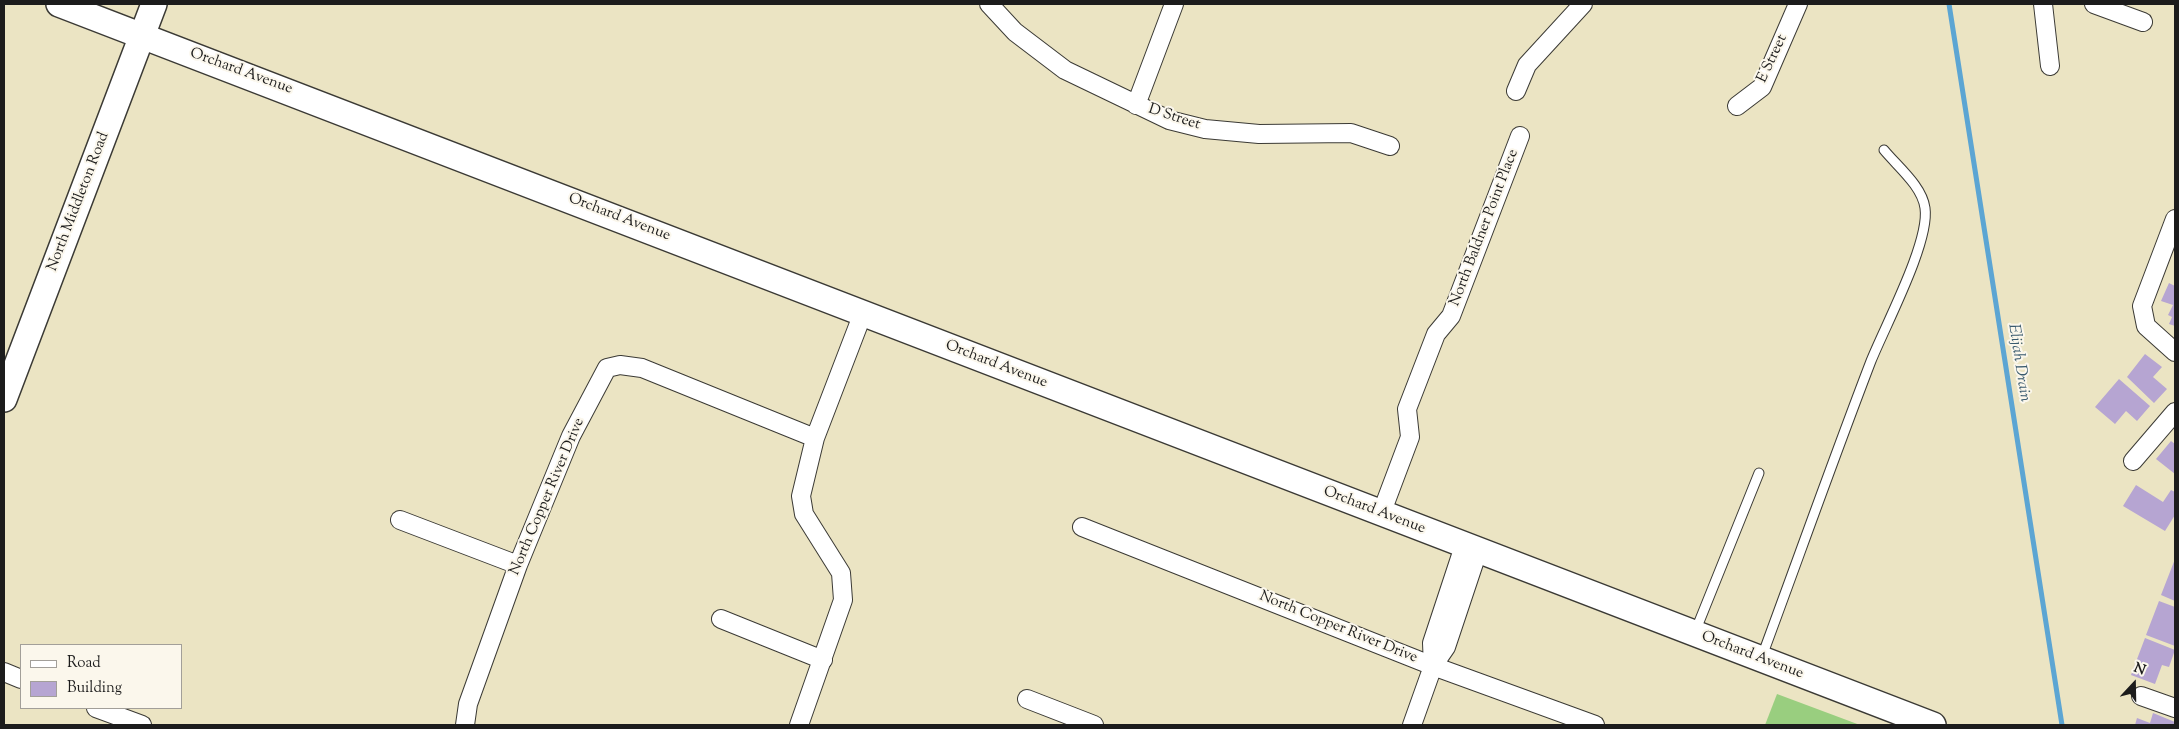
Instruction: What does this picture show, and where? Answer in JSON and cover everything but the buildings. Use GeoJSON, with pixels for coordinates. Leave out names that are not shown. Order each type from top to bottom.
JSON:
{"type":"FeatureCollection","features":[{"type":"Feature","properties":{"kind":"street","name":"Orchard Avenue"},"geometry":{"type":"LineString","coordinates":[[59,4],[337,108],[1471,549],[1933,725]]}},
{"type":"Feature","properties":{"kind":"street","name":"North Middleton Road"},"geometry":{"type":"LineString","coordinates":[[4,400],[154,4]]}},
{"type":"Feature","properties":{"kind":"street","name":"D Street"},"geometry":{"type":"LineString","coordinates":[[989,4],[1014,32],[1065,70],[1136,106],[1169,120],[1205,129],[1259,134],[1351,133],[1390,146]]}},
{"type":"Feature","properties":{"kind":"street"},"geometry":{"type":"LineString","coordinates":[[1136,106],[1174,4]]}},
{"type":"Feature","properties":{"kind":"street"},"geometry":{"type":"LineString","coordinates":[[1516,91],[1527,65],[1583,4]]}},
{"type":"Feature","properties":{"kind":"street","name":"E Street"},"geometry":{"type":"LineString","coordinates":[[1737,106],[1762,87],[1798,4]]}},
{"type":"Feature","properties":{"kind":"street"},"geometry":{"type":"LineString","coordinates":[[2043,4],[2050,66]]}},
{"type":"Feature","properties":{"kind":"street"},"geometry":{"type":"LineString","coordinates":[[2094,4],[2143,22]]}},
{"type":"Feature","properties":{"kind":"street","name":"North Baldner Point Place"},"geometry":{"type":"LineString","coordinates":[[1381,514],[1410,437],[1407,409],[1436,334],[1451,316],[1520,136]]}},
{"type":"Feature","properties":{"kind":"street"},"geometry":{"type":"LineString","coordinates":[[2175,219],[2142,306],[2146,326],[2175,352]]}},
{"type":"Feature","properties":{"kind":"street"},"geometry":{"type":"LineString","coordinates":[[798,725],[844,600],[841,573],[804,514],[801,496],[815,438],[863,313]]}},
{"type":"Feature","properties":{"kind":"street","name":"North Copper River Drive"},"geometry":{"type":"LineString","coordinates":[[465,725],[468,704],[518,565],[570,436],[607,368],[620,365],[642,368],[815,438]]}},
{"type":"Feature","properties":{"kind":"street"},"geometry":{"type":"LineString","coordinates":[[2133,461],[2175,412]]}},
{"type":"Feature","properties":{"kind":"street"},"geometry":{"type":"LineString","coordinates":[[400,520],[518,565]]}},
{"type":"Feature","properties":{"kind":"street","name":"North Copper River Drive"},"geometry":{"type":"LineString","coordinates":[[1082,527],[1433,666],[1595,725]]}},
{"type":"Feature","properties":{"kind":"street"},"geometry":{"type":"LineString","coordinates":[[1412,725],[1433,666],[1432,643],[1471,549]]}},
{"type":"Feature","properties":{"kind":"street"},"geometry":{"type":"LineString","coordinates":[[721,619],[823,660]]}},
{"type":"Feature","properties":{"kind":"street"},"geometry":{"type":"LineString","coordinates":[[4,672],[20,679]]}},
{"type":"Feature","properties":{"kind":"street"},"geometry":{"type":"LineString","coordinates":[[2141,696],[2175,708]]}},
{"type":"Feature","properties":{"kind":"street"},"geometry":{"type":"LineString","coordinates":[[1027,699],[1094,725]]}},
{"type":"Feature","properties":{"kind":"street"},"geometry":{"type":"LineString","coordinates":[[99,709],[142,725]]}},
{"type":"Feature","properties":{"kind":"lane"},"geometry":{"type":"LineString","coordinates":[[1760,660],[1872,359],[1921,242],[1925,226],[1923,200],[1915,187],[1884,150]]}},
{"type":"Feature","properties":{"kind":"lane"},"geometry":{"type":"LineString","coordinates":[[1694,635],[1759,473]]}},
{"type":"Feature","properties":{"kind":"green space"},"geometry":{"type":"Polygon","coordinates":[[[1777,694],[1860,725],[1765,725],[1777,694]]]}},
{"type":"Feature","properties":{"kind":"waterway","name":"Elijah Drain"},"geometry":{"type":"LineString","coordinates":[[1949,4],[2062,725]]}}]}
